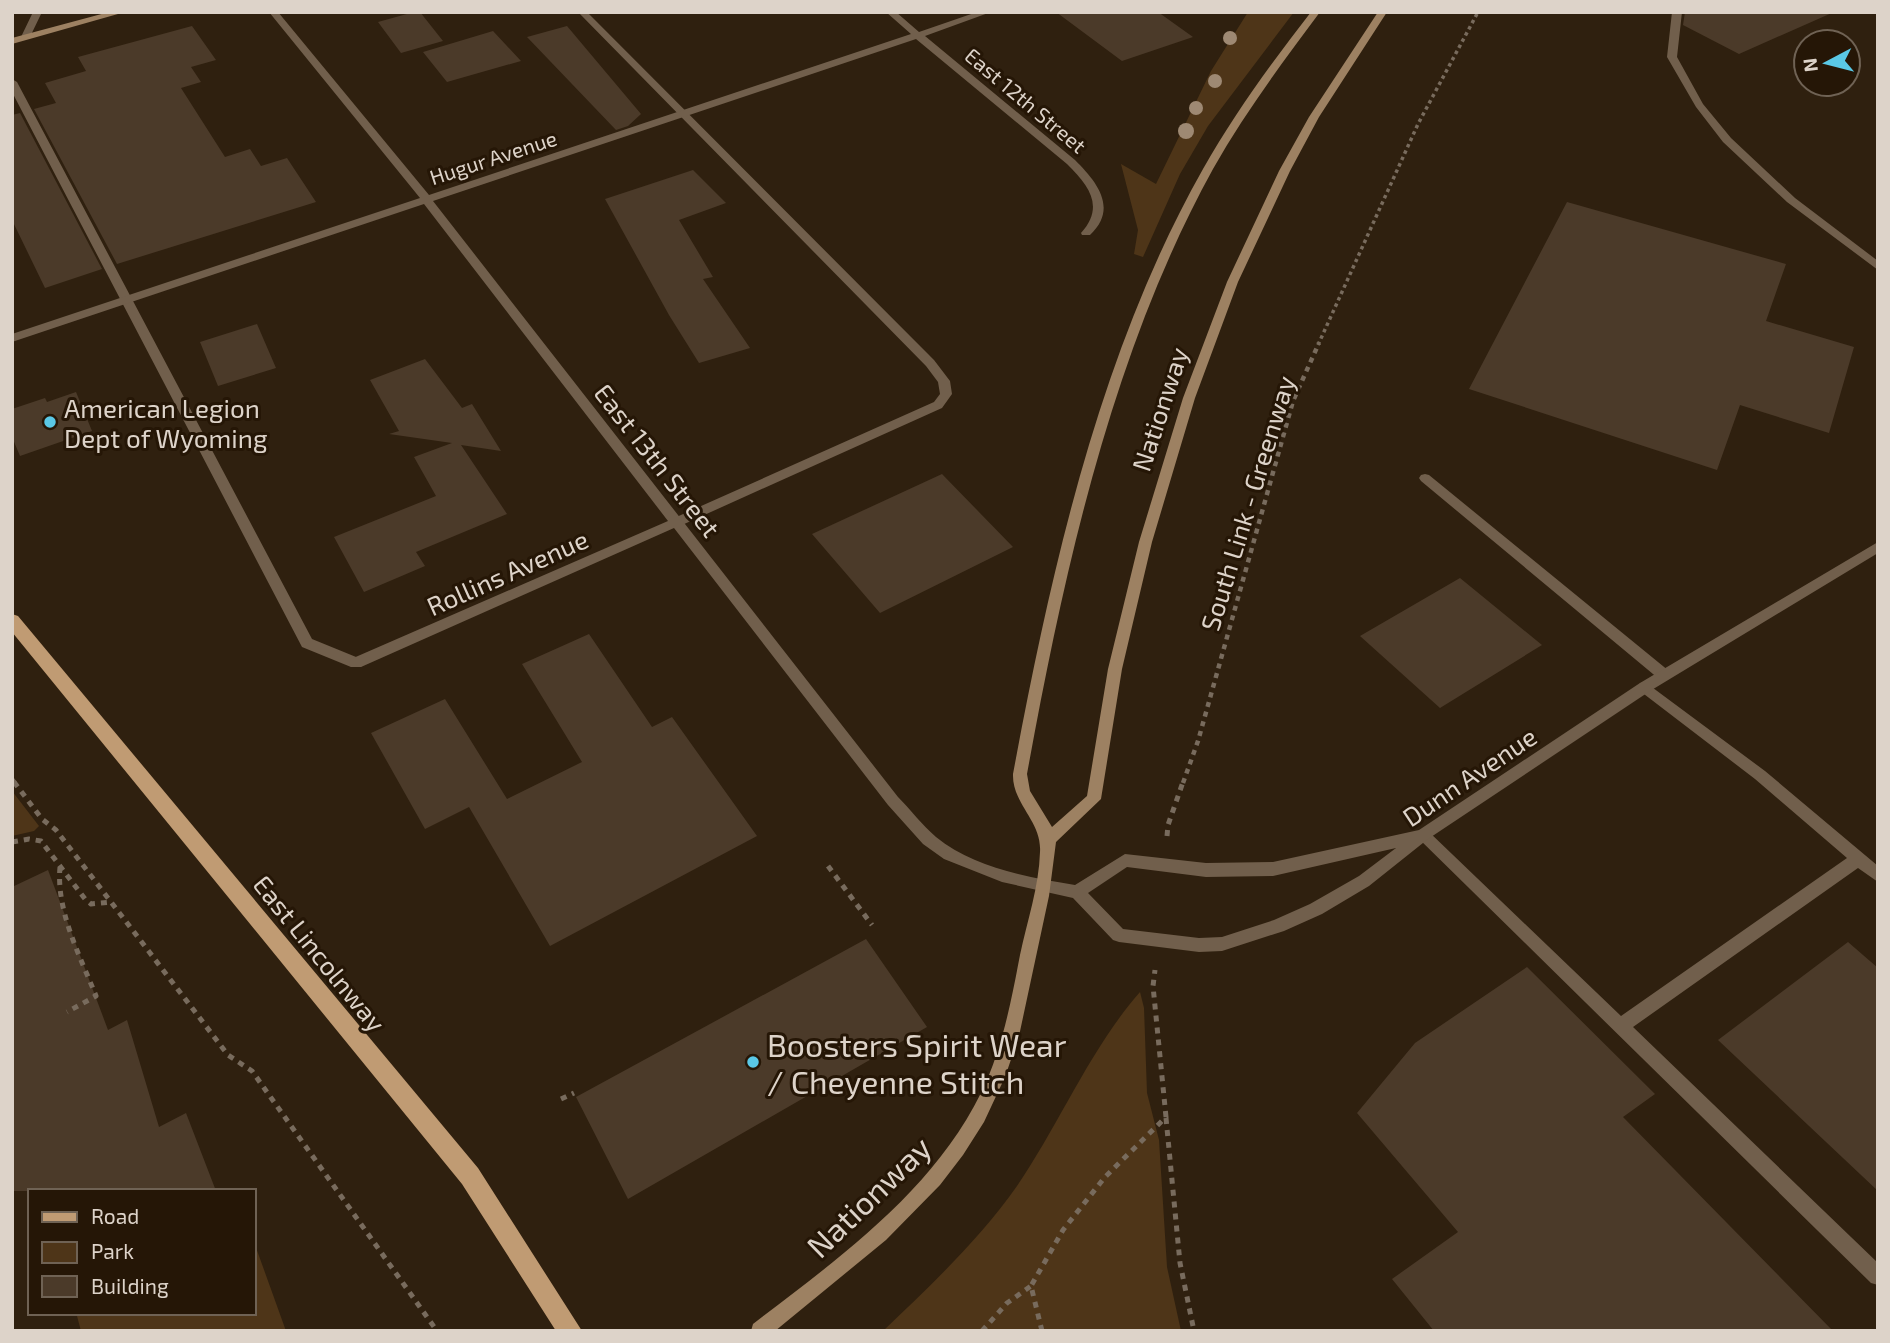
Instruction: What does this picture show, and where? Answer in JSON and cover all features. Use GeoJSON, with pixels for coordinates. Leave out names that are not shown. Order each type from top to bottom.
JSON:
{"type":"FeatureCollection","features":[{"type":"Feature","properties":{"kind":"main road"},"geometry":{"type":"LineString","coordinates":[[12,41],[121,12]]}},
{"type":"Feature","properties":{"kind":"main road","name":"Nationway"},"geometry":{"type":"LineString","coordinates":[[760,1331],[882,1234],[957,1151],[980,1114],[1010,1035],[1042,886],[1049,839],[1018,781],[1035,689],[1083,487],[1151,294],[1196,192],[1248,105],[1316,12]]}},
{"type":"Feature","properties":{"kind":"main road","name":"Nationway"},"geometry":{"type":"LineString","coordinates":[[1049,839],[1094,799],[1103,728],[1131,592],[1180,426],[1208,341],[1236,271],[1292,156],[1346,66],[1383,12]]}},
{"type":"Feature","properties":{"kind":"main road","name":"East Lincolnway"},"geometry":{"type":"LineString","coordinates":[[12,620],[470,1176],[570,1331]]}},
{"type":"Feature","properties":{"kind":"street"},"geometry":{"type":"LineString","coordinates":[[26,37],[38,12]]}},
{"type":"Feature","properties":{"kind":"street","name":"East 13th Street"},"geometry":{"type":"LineString","coordinates":[[273,12],[427,200],[914,825],[936,845],[975,865],[1042,886],[1077,892]]}},
{"type":"Feature","properties":{"kind":"street"},"geometry":{"type":"LineString","coordinates":[[582,12],[682,114]]}},
{"type":"Feature","properties":{"kind":"street","name":"East 12th Street"},"geometry":{"type":"LineString","coordinates":[[890,12],[1071,162],[1095,187],[1100,200],[1094,226],[1086,233]]}},
{"type":"Feature","properties":{"kind":"street","name":"Hugur Avenue"},"geometry":{"type":"LineString","coordinates":[[12,338],[986,12]]}},
{"type":"Feature","properties":{"kind":"street"},"geometry":{"type":"LineString","coordinates":[[1677,12],[1672,57],[1705,113],[1727,140],[1791,200],[1878,267]]}},
{"type":"Feature","properties":{"kind":"street"},"geometry":{"type":"LineString","coordinates":[[12,82],[125,301]]}},
{"type":"Feature","properties":{"kind":"street","name":"Rollins Avenue"},"geometry":{"type":"LineString","coordinates":[[125,301],[307,643],[356,663],[938,405],[946,394],[944,381],[930,363],[682,114]]}},
{"type":"Feature","properties":{"kind":"street"},"geometry":{"type":"LineString","coordinates":[[1425,478],[1664,675]]}},
{"type":"Feature","properties":{"kind":"street","name":"Dunn Avenue"},"geometry":{"type":"LineString","coordinates":[[1077,892],[1119,935],[1180,944],[1222,944],[1247,938],[1316,909],[1364,881],[1423,835],[1645,687],[1878,547]]}},
{"type":"Feature","properties":{"kind":"street"},"geometry":{"type":"LineString","coordinates":[[1645,687],[1760,775],[1878,876]]}},
{"type":"Feature","properties":{"kind":"street"},"geometry":{"type":"LineString","coordinates":[[1077,892],[1125,860],[1206,870],[1273,869],[1423,835],[1878,1276]]}},
{"type":"Feature","properties":{"kind":"street"},"geometry":{"type":"LineString","coordinates":[[1621,1026],[1858,859]]}},
{"type":"Feature","properties":{"kind":"path","name":"South Link - Greenway"},"geometry":{"type":"LineString","coordinates":[[1168,825],[1198,741],[1293,401],[1418,124],[1478,12]]}},
{"type":"Feature","properties":{"kind":"path"},"geometry":{"type":"LineString","coordinates":[[12,779],[42,820],[56,830],[228,1055],[252,1071],[437,1331]]}},
{"type":"Feature","properties":{"kind":"path"},"geometry":{"type":"LineString","coordinates":[[12,842],[29,839],[41,841],[91,904],[111,902]]}},
{"type":"Feature","properties":{"kind":"path"},"geometry":{"type":"LineString","coordinates":[[828,866],[872,925]]}},
{"type":"Feature","properties":{"kind":"path"},"geometry":{"type":"LineString","coordinates":[[60,867],[59,881],[72,936],[96,996],[67,1012]]}},
{"type":"Feature","properties":{"kind":"path"},"geometry":{"type":"LineString","coordinates":[[1153,986],[1180,1264],[1194,1331]]}},
{"type":"Feature","properties":{"kind":"path"},"geometry":{"type":"LineString","coordinates":[[561,1099],[574,1093]]}},
{"type":"Feature","properties":{"kind":"path"},"geometry":{"type":"LineString","coordinates":[[982,1331],[1007,1303],[1031,1286],[1063,1230],[1105,1177],[1166,1117]]}},
{"type":"Feature","properties":{"kind":"path"},"geometry":{"type":"LineString","coordinates":[[1031,1286],[1042,1331]]}},
{"type":"Feature","properties":{"kind":"green space"},"geometry":{"type":"Polygon","coordinates":[[[1248,12],[1294,12],[1208,126],[1180,174],[1143,257],[1134,254],[1138,230],[1121,164],[1156,184],[1211,71],[1248,12]]]}},
{"type":"Feature","properties":{"kind":"green space"},"geometry":{"type":"Polygon","coordinates":[[[12,791],[39,826],[34,831],[12,836],[12,791]]]}},
{"type":"Feature","properties":{"kind":"green space"},"geometry":{"type":"Polygon","coordinates":[[[1140,992],[1144,1008],[1147,1093],[1159,1140],[1167,1267],[1181,1331],[883,1331],[954,1261],[1002,1206],[1033,1162],[1090,1062],[1140,992]]]}},
{"type":"Feature","properties":{"kind":"green space"},"geometry":{"type":"Polygon","coordinates":[[[256,1248],[286,1331],[81,1331],[77,1316],[256,1315],[256,1248]]]}},
{"type":"Feature","properties":{"kind":"building"},"geometry":{"type":"Polygon","coordinates":[[[420,12],[443,41],[401,53],[378,22],[420,12]]]}},
{"type":"Feature","properties":{"kind":"building"},"geometry":{"type":"Polygon","coordinates":[[[1056,12],[1158,12],[1193,37],[1122,61],[1056,12]]]}},
{"type":"Feature","properties":{"kind":"building"},"geometry":{"type":"Polygon","coordinates":[[[1685,12],[1834,12],[1792,28],[1792,31],[1739,54],[1683,25],[1685,12]]]}},
{"type":"Feature","properties":{"kind":"building"},"geometry":{"type":"Polygon","coordinates":[[[192,26],[216,60],[191,67],[201,82],[181,88],[225,157],[250,149],[261,166],[287,158],[316,202],[117,264],[34,109],[56,103],[45,83],[86,71],[78,57],[192,26]]]}},
{"type":"Feature","properties":{"kind":"building"},"geometry":{"type":"Polygon","coordinates":[[[567,26],[641,114],[628,126],[616,130],[527,37],[567,26]]]}},
{"type":"Feature","properties":{"kind":"building"},"geometry":{"type":"Polygon","coordinates":[[[493,31],[521,61],[447,82],[423,52],[493,31]]]}},
{"type":"Feature","properties":{"kind":"building"},"geometry":{"type":"Polygon","coordinates":[[[20,113],[102,269],[45,288],[12,220],[12,115],[20,113]]]}},
{"type":"Feature","properties":{"kind":"building"},"geometry":{"type":"Polygon","coordinates":[[[693,170],[726,203],[679,220],[713,277],[703,279],[750,348],[699,363],[669,315],[605,199],[693,170]]]}},
{"type":"Feature","properties":{"kind":"building"},"geometry":{"type":"Polygon","coordinates":[[[1567,202],[1786,264],[1766,321],[1854,347],[1829,433],[1740,405],[1717,470],[1469,389],[1567,202]]]}},
{"type":"Feature","properties":{"kind":"building"},"geometry":{"type":"Polygon","coordinates":[[[257,324],[276,368],[218,386],[200,342],[257,324]]]}},
{"type":"Feature","properties":{"kind":"building"},"geometry":{"type":"Polygon","coordinates":[[[425,359],[462,408],[472,404],[501,451],[461,445],[507,514],[416,552],[425,566],[364,592],[334,537],[436,496],[414,457],[452,443],[389,434],[399,431],[370,380],[425,359]]]}},
{"type":"Feature","properties":{"kind":"building","name":"American Legion Dept of Wyoming"},"geometry":{"type":"Polygon","coordinates":[[[76,392],[92,431],[20,456],[12,437],[12,409],[45,398],[47,402],[76,392]]]}},
{"type":"Feature","properties":{"kind":"building"},"geometry":{"type":"Polygon","coordinates":[[[942,474],[1013,547],[880,613],[812,534],[942,474]]]}},
{"type":"Feature","properties":{"kind":"building"},"geometry":{"type":"Polygon","coordinates":[[[1460,578],[1542,645],[1440,708],[1360,636],[1460,578]]]}},
{"type":"Feature","properties":{"kind":"building"},"geometry":{"type":"Polygon","coordinates":[[[589,634],[652,727],[672,717],[757,836],[550,946],[469,807],[425,829],[371,733],[445,699],[507,799],[582,762],[522,664],[589,634]]]}},
{"type":"Feature","properties":{"kind":"building"},"geometry":{"type":"Polygon","coordinates":[[[48,870],[108,1030],[127,1020],[159,1127],[186,1113],[215,1189],[12,1191],[12,887],[48,870]]]}},
{"type":"Feature","properties":{"kind":"building","name":"Boosters Spirit Wear / Cheyenne Stitch"},"geometry":{"type":"Polygon","coordinates":[[[866,939],[927,1027],[628,1199],[576,1097],[866,939]]]}},
{"type":"Feature","properties":{"kind":"building"},"geometry":{"type":"Polygon","coordinates":[[[1848,942],[1878,968],[1878,1191],[1718,1040],[1848,942]]]}},
{"type":"Feature","properties":{"kind":"building"},"geometry":{"type":"Polygon","coordinates":[[[1527,967],[1655,1094],[1623,1117],[1833,1331],[1434,1331],[1392,1279],[1458,1232],[1357,1113],[1415,1043],[1527,967]]]}},
{"type":"Feature","properties":{"kind":"place","name":"American Legion Dept of Wyoming"},"geometry":{"type":"Point","coordinates":[50,422]}},
{"type":"Feature","properties":{"kind":"place","name":"Boosters Spirit Wear / Cheyenne Stitch"},"geometry":{"type":"Point","coordinates":[753,1062]}}]}
